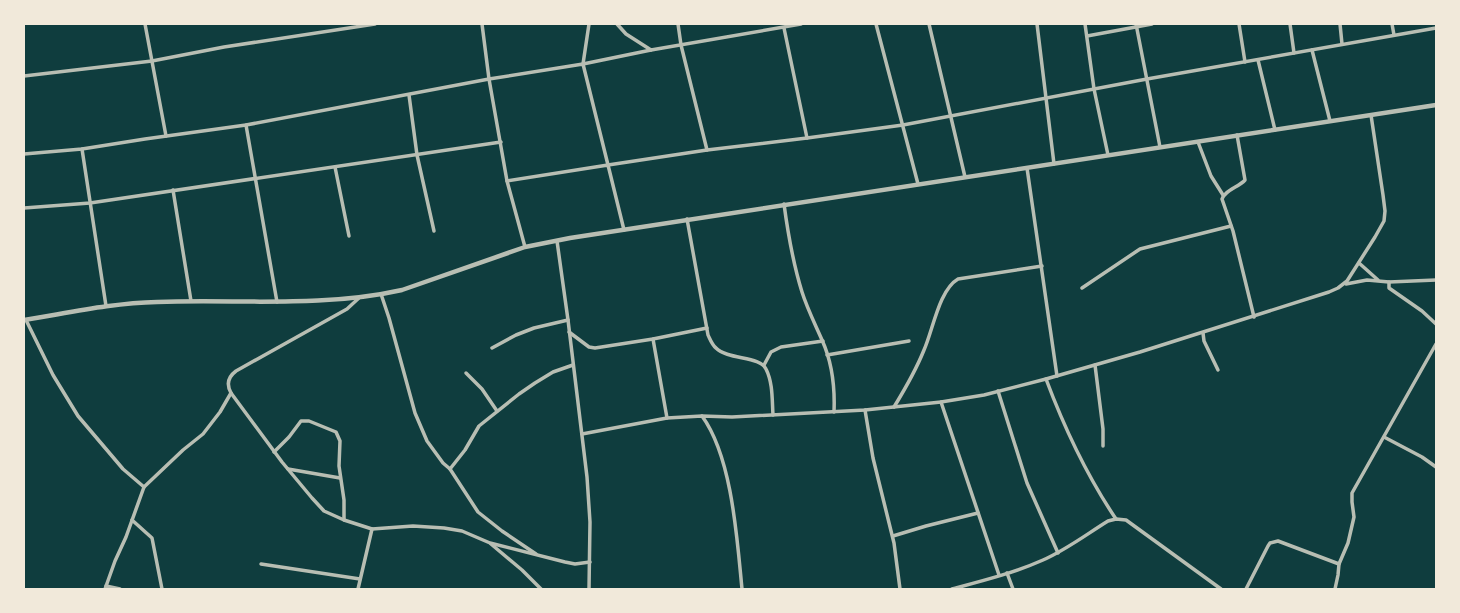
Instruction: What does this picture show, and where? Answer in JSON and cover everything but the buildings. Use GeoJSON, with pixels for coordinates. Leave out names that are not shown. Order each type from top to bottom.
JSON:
{"type":"FeatureCollection","features":[{"type":"Feature","properties":{"kind":"street"},"geometry":{"type":"LineString","coordinates":[[145,24],[166,136]]}},
{"type":"Feature","properties":{"kind":"street"},"geometry":{"type":"LineString","coordinates":[[24,76],[152,61],[224,47],[375,24]]}},
{"type":"Feature","properties":{"kind":"street"},"geometry":{"type":"LineString","coordinates":[[482,24],[489,79],[507,181],[525,247]]}},
{"type":"Feature","properties":{"kind":"street"},"geometry":{"type":"LineString","coordinates":[[589,24],[583,64],[624,230]]}},
{"type":"Feature","properties":{"kind":"street"},"geometry":{"type":"LineString","coordinates":[[617,24],[626,34],[651,50]]}},
{"type":"Feature","properties":{"kind":"street"},"geometry":{"type":"LineString","coordinates":[[678,24],[681,45],[707,150]]}},
{"type":"Feature","properties":{"kind":"street"},"geometry":{"type":"LineString","coordinates":[[771,24],[772,30]]}},
{"type":"Feature","properties":{"kind":"street"},"geometry":{"type":"LineString","coordinates":[[24,154],[82,149],[246,125],[489,79],[583,64],[651,50],[802,24]]}},
{"type":"Feature","properties":{"kind":"street"},"geometry":{"type":"LineString","coordinates":[[876,24],[918,184]]}},
{"type":"Feature","properties":{"kind":"street"},"geometry":{"type":"LineString","coordinates":[[929,24],[965,177]]}},
{"type":"Feature","properties":{"kind":"street"},"geometry":{"type":"LineString","coordinates":[[1037,24],[1054,164]]}},
{"type":"Feature","properties":{"kind":"street"},"geometry":{"type":"LineString","coordinates":[[1085,24],[1094,89],[1108,155]]}},
{"type":"Feature","properties":{"kind":"street"},"geometry":{"type":"LineString","coordinates":[[1087,36],[1136,25],[1152,24]]}},
{"type":"Feature","properties":{"kind":"street"},"geometry":{"type":"LineString","coordinates":[[1239,24],[1245,62]]}},
{"type":"Feature","properties":{"kind":"street"},"geometry":{"type":"LineString","coordinates":[[1290,24],[1294,53]]}},
{"type":"Feature","properties":{"kind":"street"},"geometry":{"type":"LineString","coordinates":[[1340,24],[1342,44]]}},
{"type":"Feature","properties":{"kind":"street"},"geometry":{"type":"LineString","coordinates":[[1392,24],[1394,35]]}},
{"type":"Feature","properties":{"kind":"street"},"geometry":{"type":"LineString","coordinates":[[1136,25],[1160,147]]}},
{"type":"Feature","properties":{"kind":"street"},"geometry":{"type":"LineString","coordinates":[[784,28],[807,138]]}},
{"type":"Feature","properties":{"kind":"street"},"geometry":{"type":"LineString","coordinates":[[507,181],[707,150],[903,125],[1147,79],[1436,28]]}},
{"type":"Feature","properties":{"kind":"street"},"geometry":{"type":"LineString","coordinates":[[1312,50],[1330,121]]}},
{"type":"Feature","properties":{"kind":"street"},"geometry":{"type":"LineString","coordinates":[[1258,60],[1275,130]]}},
{"type":"Feature","properties":{"kind":"street"},"geometry":{"type":"LineString","coordinates":[[409,95],[417,155],[434,231]]}},
{"type":"Feature","properties":{"kind":"street"},"geometry":{"type":"LineString","coordinates":[[144,487],[123,469],[78,416],[53,375],[25,320],[106,306],[154,302],[277,302],[326,300],[381,294],[410,287],[525,247],[557,241],[687,219],[1436,105]]}},
{"type":"Feature","properties":{"kind":"street"},"geometry":{"type":"LineString","coordinates":[[1344,284],[1381,227],[1385,216],[1371,115]]}},
{"type":"Feature","properties":{"kind":"street"},"geometry":{"type":"LineString","coordinates":[[246,125],[277,302]]}},
{"type":"Feature","properties":{"kind":"street"},"geometry":{"type":"LineString","coordinates":[[1223,195],[1245,180],[1237,136]]}},
{"type":"Feature","properties":{"kind":"street"},"geometry":{"type":"LineString","coordinates":[[24,208],[90,203],[501,142]]}},
{"type":"Feature","properties":{"kind":"street"},"geometry":{"type":"LineString","coordinates":[[1198,142],[1212,176],[1223,195],[1223,203],[1231,226],[1254,317]]}},
{"type":"Feature","properties":{"kind":"street"},"geometry":{"type":"LineString","coordinates":[[82,149],[106,306]]}},
{"type":"Feature","properties":{"kind":"street"},"geometry":{"type":"LineString","coordinates":[[335,167],[349,236]]}},
{"type":"Feature","properties":{"kind":"street"},"geometry":{"type":"LineString","coordinates":[[1028,168],[1057,376]]}},
{"type":"Feature","properties":{"kind":"street"},"geometry":{"type":"LineString","coordinates":[[173,190],[191,301]]}},
{"type":"Feature","properties":{"kind":"street"},"geometry":{"type":"LineString","coordinates":[[784,204],[792,254],[802,292],[823,341],[827,355],[834,386],[834,412]]}},
{"type":"Feature","properties":{"kind":"street"},"geometry":{"type":"LineString","coordinates":[[687,219],[708,335],[716,348],[732,356],[759,362],[764,365],[771,386],[773,415]]}},
{"type":"Feature","properties":{"kind":"street"},"geometry":{"type":"LineString","coordinates":[[1082,288],[1140,249],[1231,226]]}},
{"type":"Feature","properties":{"kind":"street"},"geometry":{"type":"LineString","coordinates":[[557,241],[582,434],[590,522],[589,589]]}},
{"type":"Feature","properties":{"kind":"street"},"geometry":{"type":"LineString","coordinates":[[1359,263],[1378,280]]}},
{"type":"Feature","properties":{"kind":"street"},"geometry":{"type":"LineString","coordinates":[[894,407],[924,350],[940,306],[949,286],[953,282],[958,279],[1042,266]]}},
{"type":"Feature","properties":{"kind":"street"},"geometry":{"type":"LineString","coordinates":[[582,434],[667,418],[702,416],[732,417],[834,412],[941,402],[998,391],[1095,365],[1254,317],[1328,292],[1344,284],[1360,280],[1390,282],[1436,280]]}},
{"type":"Feature","properties":{"kind":"street"},"geometry":{"type":"LineString","coordinates":[[1390,282],[1390,288],[1422,311],[1436,324]]}},
{"type":"Feature","properties":{"kind":"street"},"geometry":{"type":"LineString","coordinates":[[381,294],[414,407],[422,430],[433,449],[443,463],[450,469],[464,493],[478,512],[502,531],[536,554]]}},
{"type":"Feature","properties":{"kind":"street"},"geometry":{"type":"LineString","coordinates":[[360,297],[347,308],[236,371],[230,377],[229,387],[231,393],[274,452],[312,498],[324,511],[344,520],[372,529],[413,526],[444,528],[462,531],[490,543],[570,563],[584,564],[590,562]]}},
{"type":"Feature","properties":{"kind":"street"},"geometry":{"type":"LineString","coordinates":[[492,348],[516,335],[534,328],[568,320]]}},
{"type":"Feature","properties":{"kind":"street"},"geometry":{"type":"LineString","coordinates":[[569,332],[592,348],[653,339],[706,328]]}},
{"type":"Feature","properties":{"kind":"street"},"geometry":{"type":"LineString","coordinates":[[1203,333],[1204,341],[1218,370]]}},
{"type":"Feature","properties":{"kind":"street"},"geometry":{"type":"LineString","coordinates":[[653,339],[667,418]]}},
{"type":"Feature","properties":{"kind":"street"},"geometry":{"type":"LineString","coordinates":[[764,365],[771,352],[781,347],[823,341]]}},
{"type":"Feature","properties":{"kind":"street"},"geometry":{"type":"LineString","coordinates":[[827,355],[909,341]]}},
{"type":"Feature","properties":{"kind":"street"},"geometry":{"type":"LineString","coordinates":[[1335,589],[1339,564],[1348,543],[1354,517],[1352,493],[1436,344]]}},
{"type":"Feature","properties":{"kind":"street"},"geometry":{"type":"LineString","coordinates":[[450,469],[465,450],[476,429],[497,411],[519,394],[553,372],[573,365]]}},
{"type":"Feature","properties":{"kind":"street"},"geometry":{"type":"LineString","coordinates":[[1095,365],[1103,429],[1103,446]]}},
{"type":"Feature","properties":{"kind":"street"},"geometry":{"type":"LineString","coordinates":[[466,373],[482,389],[497,411]]}},
{"type":"Feature","properties":{"kind":"street"},"geometry":{"type":"LineString","coordinates":[[1046,379],[1055,404],[1081,458],[1107,505],[1116,518]]}},
{"type":"Feature","properties":{"kind":"street"},"geometry":{"type":"LineString","coordinates":[[998,391],[1027,483],[1058,553]]}},
{"type":"Feature","properties":{"kind":"street"},"geometry":{"type":"LineString","coordinates":[[120,589],[106,587],[144,487],[168,463],[203,434],[220,412],[231,393]]}},
{"type":"Feature","properties":{"kind":"street"},"geometry":{"type":"LineString","coordinates":[[941,402],[999,575]]}},
{"type":"Feature","properties":{"kind":"street"},"geometry":{"type":"LineString","coordinates":[[865,410],[873,458],[893,536],[900,589]]}},
{"type":"Feature","properties":{"kind":"street"},"geometry":{"type":"LineString","coordinates":[[702,416],[712,432],[719,449],[728,482],[742,589]]}},
{"type":"Feature","properties":{"kind":"street"},"geometry":{"type":"LineString","coordinates":[[274,452],[289,437],[300,422],[309,421],[336,432],[340,441],[340,478],[344,500],[344,520]]}},
{"type":"Feature","properties":{"kind":"street"},"geometry":{"type":"LineString","coordinates":[[1384,437],[1422,457],[1436,467]]}},
{"type":"Feature","properties":{"kind":"street"},"geometry":{"type":"LineString","coordinates":[[288,469],[340,478]]}},
{"type":"Feature","properties":{"kind":"street"},"geometry":{"type":"LineString","coordinates":[[893,536],[926,526],[978,514]]}},
{"type":"Feature","properties":{"kind":"street"},"geometry":{"type":"LineString","coordinates":[[952,589],[1042,561],[1058,553],[1108,521],[1116,518],[1126,520],[1135,525],[1221,589]]}},
{"type":"Feature","properties":{"kind":"street"},"geometry":{"type":"LineString","coordinates":[[132,520],[152,538],[162,589]]}},
{"type":"Feature","properties":{"kind":"street"},"geometry":{"type":"LineString","coordinates":[[358,589],[372,529]]}},
{"type":"Feature","properties":{"kind":"street"},"geometry":{"type":"LineString","coordinates":[[1246,589],[1268,546],[1274,542],[1278,541],[1339,564]]}},
{"type":"Feature","properties":{"kind":"street"},"geometry":{"type":"LineString","coordinates":[[490,543],[522,570],[541,589]]}},
{"type":"Feature","properties":{"kind":"street"},"geometry":{"type":"LineString","coordinates":[[261,564],[360,579]]}},
{"type":"Feature","properties":{"kind":"street"},"geometry":{"type":"LineString","coordinates":[[1007,573],[1013,589]]}}]}
